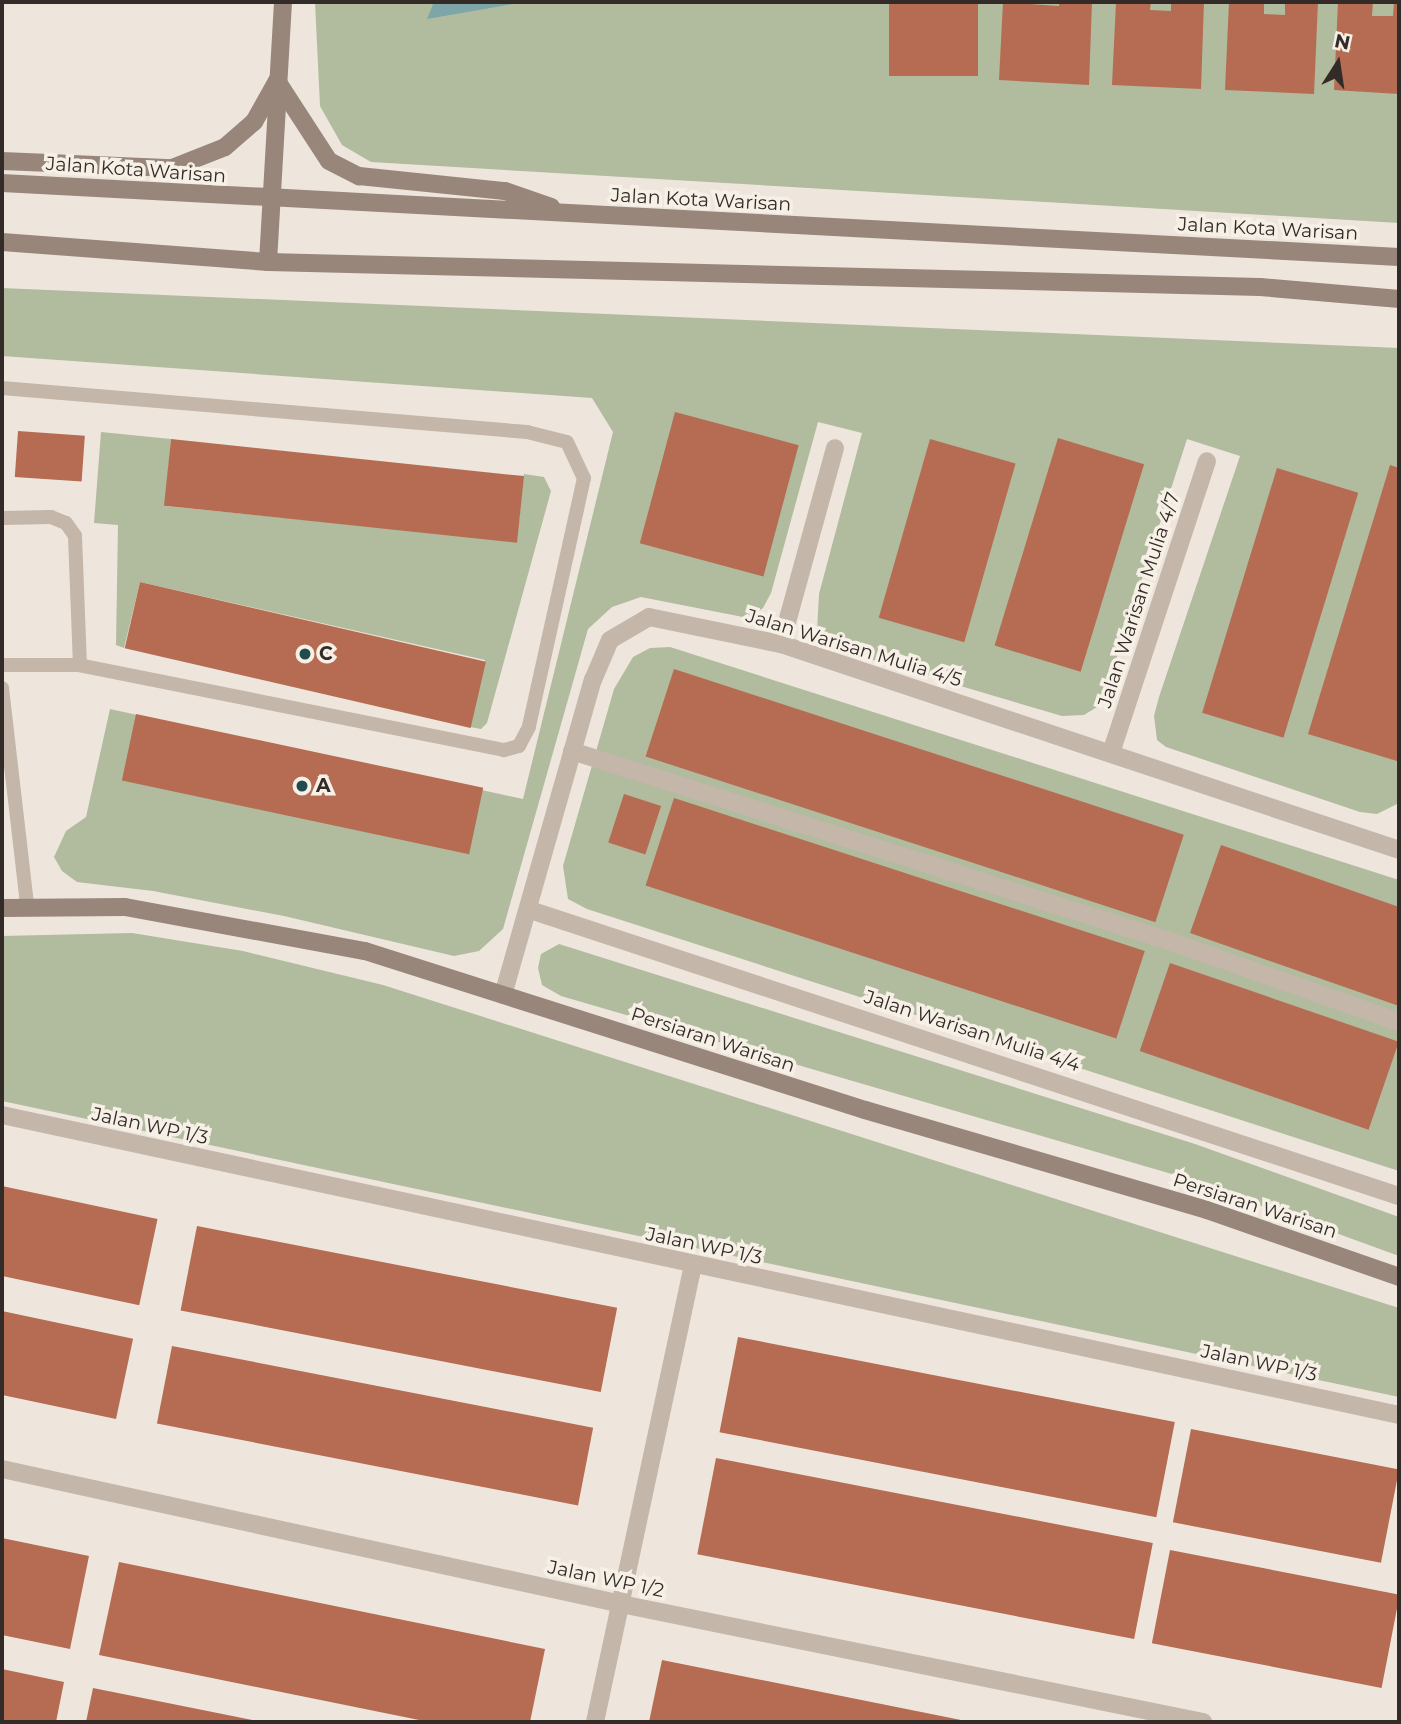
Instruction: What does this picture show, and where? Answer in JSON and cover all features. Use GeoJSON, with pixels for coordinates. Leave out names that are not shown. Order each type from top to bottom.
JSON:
{"type":"FeatureCollection","features":[{"type":"Feature","properties":{"kind":"street"},"geometry":{"type":"LineString","coordinates":[[268,262],[276,80],[283,2]]}},
{"type":"Feature","properties":{"kind":"street"},"geometry":{"type":"LineString","coordinates":[[2,161],[172,168],[225,147],[254,122],[276,80]]}},
{"type":"Feature","properties":{"kind":"street"},"geometry":{"type":"LineString","coordinates":[[276,80],[329,161],[359,176],[505,191],[572,215]]}},
{"type":"Feature","properties":{"kind":"street","name":"Jalan Kota Warisan"},"geometry":{"type":"LineString","coordinates":[[2,183],[271,200],[1399,257]]}},
{"type":"Feature","properties":{"kind":"street"},"geometry":{"type":"LineString","coordinates":[[2,242],[268,262],[1260,287],[1399,299]]}},
{"type":"Feature","properties":{"kind":"street"},"geometry":{"type":"LineString","coordinates":[[781,644],[835,448]]}},
{"type":"Feature","properties":{"kind":"street","name":"Jalan Warisan Mulia 4/7"},"geometry":{"type":"LineString","coordinates":[[1111,753],[1207,461]]}},
{"type":"Feature","properties":{"kind":"street","name":"Jalan Warisan Mulia 4/5"},"geometry":{"type":"LineString","coordinates":[[503,995],[530,910],[593,680],[610,640],[649,617],[781,644],[1399,850]]}},
{"type":"Feature","properties":{"kind":"street"},"geometry":{"type":"LineString","coordinates":[[572,751],[1166,940],[1399,1022]]}},
{"type":"Feature","properties":{"kind":"street","name":"Persiaran Warisan"},"geometry":{"type":"LineString","coordinates":[[2,908],[27,905],[125,907],[365,951],[865,1110],[1207,1210],[1399,1277]]}},
{"type":"Feature","properties":{"kind":"street","name":"Jalan Warisan Mulia 4/4"},"geometry":{"type":"LineString","coordinates":[[530,910],[1399,1196]]}},
{"type":"Feature","properties":{"kind":"street","name":"Jalan WP 1/3"},"geometry":{"type":"LineString","coordinates":[[2,1115],[1399,1415]]}},
{"type":"Feature","properties":{"kind":"street"},"geometry":{"type":"LineString","coordinates":[[595,1722],[692,1265]]}},
{"type":"Feature","properties":{"kind":"street","name":"Jalan WP 1/2"},"geometry":{"type":"LineString","coordinates":[[2,1469],[621,1604],[1203,1722]]}},
{"type":"Feature","properties":{"kind":"lane"},"geometry":{"type":"LineString","coordinates":[[2,388],[527,432],[567,442],[583,478],[529,727],[519,746],[504,750],[80,665],[2,665]]}},
{"type":"Feature","properties":{"kind":"lane"},"geometry":{"type":"LineString","coordinates":[[2,518],[51,517],[66,523],[75,536],[80,665]]}},
{"type":"Feature","properties":{"kind":"lane"},"geometry":{"type":"LineString","coordinates":[[2,688],[27,905]]}},
{"type":"Feature","properties":{"kind":"green space"},"geometry":{"type":"Polygon","coordinates":[[[315,2],[1399,2],[1399,223],[371,162],[342,145],[320,106],[315,2]]]}},
{"type":"Feature","properties":{"kind":"green space"},"geometry":{"type":"Polygon","coordinates":[[[2,288],[1399,348],[1399,803],[1377,814],[1360,812],[1166,747],[1157,740],[1154,716],[1159,697],[1240,456],[1187,439],[1105,694],[1097,707],[1084,715],[1062,716],[856,655],[831,645],[817,631],[819,594],[862,433],[818,422],[771,593],[763,608],[748,618],[641,597],[612,607],[588,629],[503,929],[479,951],[454,956],[284,916],[153,891],[77,882],[62,871],[54,857],[66,831],[86,817],[110,709],[523,799],[613,432],[592,398],[2,356],[2,288]]]}},
{"type":"Feature","properties":{"kind":"green space"},"geometry":{"type":"Polygon","coordinates":[[[101,432],[171,439],[165,506],[517,541],[524,474],[544,477],[551,491],[487,723],[481,729],[470,727],[485,660],[140,582],[124,648],[116,645],[118,525],[94,523],[101,432]]]}},
{"type":"Feature","properties":{"kind":"green space"},"geometry":{"type":"Polygon","coordinates":[[[670,647],[1399,880],[1399,1171],[587,909],[568,899],[563,866],[614,689],[633,657],[650,648],[670,647]]]}},
{"type":"Feature","properties":{"kind":"green space"},"geometry":{"type":"Polygon","coordinates":[[[132,933],[243,951],[383,985],[1399,1308],[1399,1397],[2,1101],[2,936],[132,933]]]}},
{"type":"Feature","properties":{"kind":"green space"},"geometry":{"type":"Polygon","coordinates":[[[559,944],[1195,1144],[1399,1217],[1399,1256],[1182,1177],[561,996],[542,985],[538,968],[541,954],[559,944]]]}},
{"type":"Feature","properties":{"kind":"water"},"geometry":{"type":"Polygon","coordinates":[[[434,2],[524,2],[427,19],[434,2]]]}},
{"type":"Feature","properties":{"kind":"building"},"geometry":{"type":"Polygon","coordinates":[[[889,2],[978,2],[978,76],[889,76],[889,2]]]}},
{"type":"Feature","properties":{"kind":"building"},"geometry":{"type":"Polygon","coordinates":[[[1003,2],[1059,6],[1059,2],[1092,2],[1089,85],[999,80],[1003,2]]]}},
{"type":"Feature","properties":{"kind":"building"},"geometry":{"type":"Polygon","coordinates":[[[1116,2],[1151,2],[1150,10],[1171,11],[1171,2],[1204,2],[1201,89],[1112,85],[1116,2]]]}},
{"type":"Feature","properties":{"kind":"building"},"geometry":{"type":"Polygon","coordinates":[[[1229,2],[1264,2],[1264,14],[1285,15],[1285,2],[1318,2],[1314,94],[1225,90],[1229,2]]]}},
{"type":"Feature","properties":{"kind":"building"},"geometry":{"type":"Polygon","coordinates":[[[1338,2],[1373,2],[1372,16],[1393,16],[1394,2],[1399,2],[1399,94],[1334,90],[1338,2]]]}},
{"type":"Feature","properties":{"kind":"building"},"geometry":{"type":"Polygon","coordinates":[[[675,412],[799,445],[763,576],[640,543],[675,412]]]}},
{"type":"Feature","properties":{"kind":"building"},"geometry":{"type":"Polygon","coordinates":[[[18,431],[85,436],[82,482],[15,477],[18,431]]]}},
{"type":"Feature","properties":{"kind":"building"},"geometry":{"type":"Polygon","coordinates":[[[1058,438],[1144,464],[1081,672],[995,646],[1058,438]]]}},
{"type":"Feature","properties":{"kind":"building"},"geometry":{"type":"Polygon","coordinates":[[[171,439],[524,476],[517,543],[164,506],[171,439]]]}},
{"type":"Feature","properties":{"kind":"building"},"geometry":{"type":"Polygon","coordinates":[[[930,439],[1016,464],[964,642],[879,618],[930,439]]]}},
{"type":"Feature","properties":{"kind":"building"},"geometry":{"type":"Polygon","coordinates":[[[1390,465],[1399,468],[1397,761],[1308,734],[1390,465]]]}},
{"type":"Feature","properties":{"kind":"building"},"geometry":{"type":"Polygon","coordinates":[[[1277,468],[1358,493],[1283,738],[1202,713],[1277,468]]]}},
{"type":"Feature","properties":{"kind":"building","name":"C"},"geometry":{"type":"Polygon","coordinates":[[[140,582],[486,662],[471,728],[125,648],[140,582]]]}},
{"type":"Feature","properties":{"kind":"building"},"geometry":{"type":"Polygon","coordinates":[[[674,669],[1184,835],[1155,922],[646,756],[674,669]]]}},
{"type":"Feature","properties":{"kind":"building","name":"A"},"geometry":{"type":"Polygon","coordinates":[[[136,714],[483,788],[469,854],[122,781],[136,714]]]}},
{"type":"Feature","properties":{"kind":"building"},"geometry":{"type":"Polygon","coordinates":[[[624,794],[661,806],[645,855],[608,843],[624,794]]]}},
{"type":"Feature","properties":{"kind":"building"},"geometry":{"type":"Polygon","coordinates":[[[674,798],[1145,951],[1116,1038],[646,885],[674,798]]]}},
{"type":"Feature","properties":{"kind":"building"},"geometry":{"type":"Polygon","coordinates":[[[1221,845],[1399,907],[1399,1006],[1190,933],[1221,845]]]}},
{"type":"Feature","properties":{"kind":"building"},"geometry":{"type":"Polygon","coordinates":[[[1170,963],[1399,1042],[1369,1130],[1140,1051],[1170,963]]]}},
{"type":"Feature","properties":{"kind":"building"},"geometry":{"type":"Polygon","coordinates":[[[2,1186],[158,1219],[139,1305],[2,1276],[2,1186]]]}},
{"type":"Feature","properties":{"kind":"building"},"geometry":{"type":"Polygon","coordinates":[[[197,1226],[617,1308],[601,1392],[181,1310],[197,1226]]]}},
{"type":"Feature","properties":{"kind":"building"},"geometry":{"type":"Polygon","coordinates":[[[2,1311],[133,1339],[116,1419],[2,1395],[2,1311]]]}},
{"type":"Feature","properties":{"kind":"building"},"geometry":{"type":"Polygon","coordinates":[[[738,1337],[1175,1422],[1156,1517],[719,1432],[738,1337]]]}},
{"type":"Feature","properties":{"kind":"building"},"geometry":{"type":"Polygon","coordinates":[[[172,1346],[593,1428],[578,1505],[157,1424],[172,1346]]]}},
{"type":"Feature","properties":{"kind":"building"},"geometry":{"type":"Polygon","coordinates":[[[1191,1429],[1399,1469],[1381,1563],[1173,1522],[1191,1429]]]}},
{"type":"Feature","properties":{"kind":"building"},"geometry":{"type":"Polygon","coordinates":[[[716,1458],[1153,1543],[1134,1639],[697,1554],[716,1458]]]}},
{"type":"Feature","properties":{"kind":"building"},"geometry":{"type":"Polygon","coordinates":[[[2,1538],[89,1556],[70,1649],[2,1635],[2,1538]]]}},
{"type":"Feature","properties":{"kind":"building"},"geometry":{"type":"Polygon","coordinates":[[[1170,1550],[1399,1595],[1382,1688],[1152,1643],[1170,1550]]]}},
{"type":"Feature","properties":{"kind":"building"},"geometry":{"type":"Polygon","coordinates":[[[119,1562],[545,1649],[530,1722],[429,1722],[99,1655],[119,1562]]]}},
{"type":"Feature","properties":{"kind":"building"},"geometry":{"type":"Polygon","coordinates":[[[662,1660],[966,1721],[966,1722],[649,1722],[662,1660]]]}},
{"type":"Feature","properties":{"kind":"building"},"geometry":{"type":"Polygon","coordinates":[[[2,1669],[64,1682],[56,1722],[2,1722],[2,1669]]]}},
{"type":"Feature","properties":{"kind":"building"},"geometry":{"type":"Polygon","coordinates":[[[93,1688],[257,1721],[257,1722],[86,1722],[93,1688]]]}},
{"type":"Feature","properties":{"kind":"place","name":"C"},"geometry":{"type":"Point","coordinates":[305,654]}},
{"type":"Feature","properties":{"kind":"place","name":"A"},"geometry":{"type":"Point","coordinates":[302,786]}}]}
